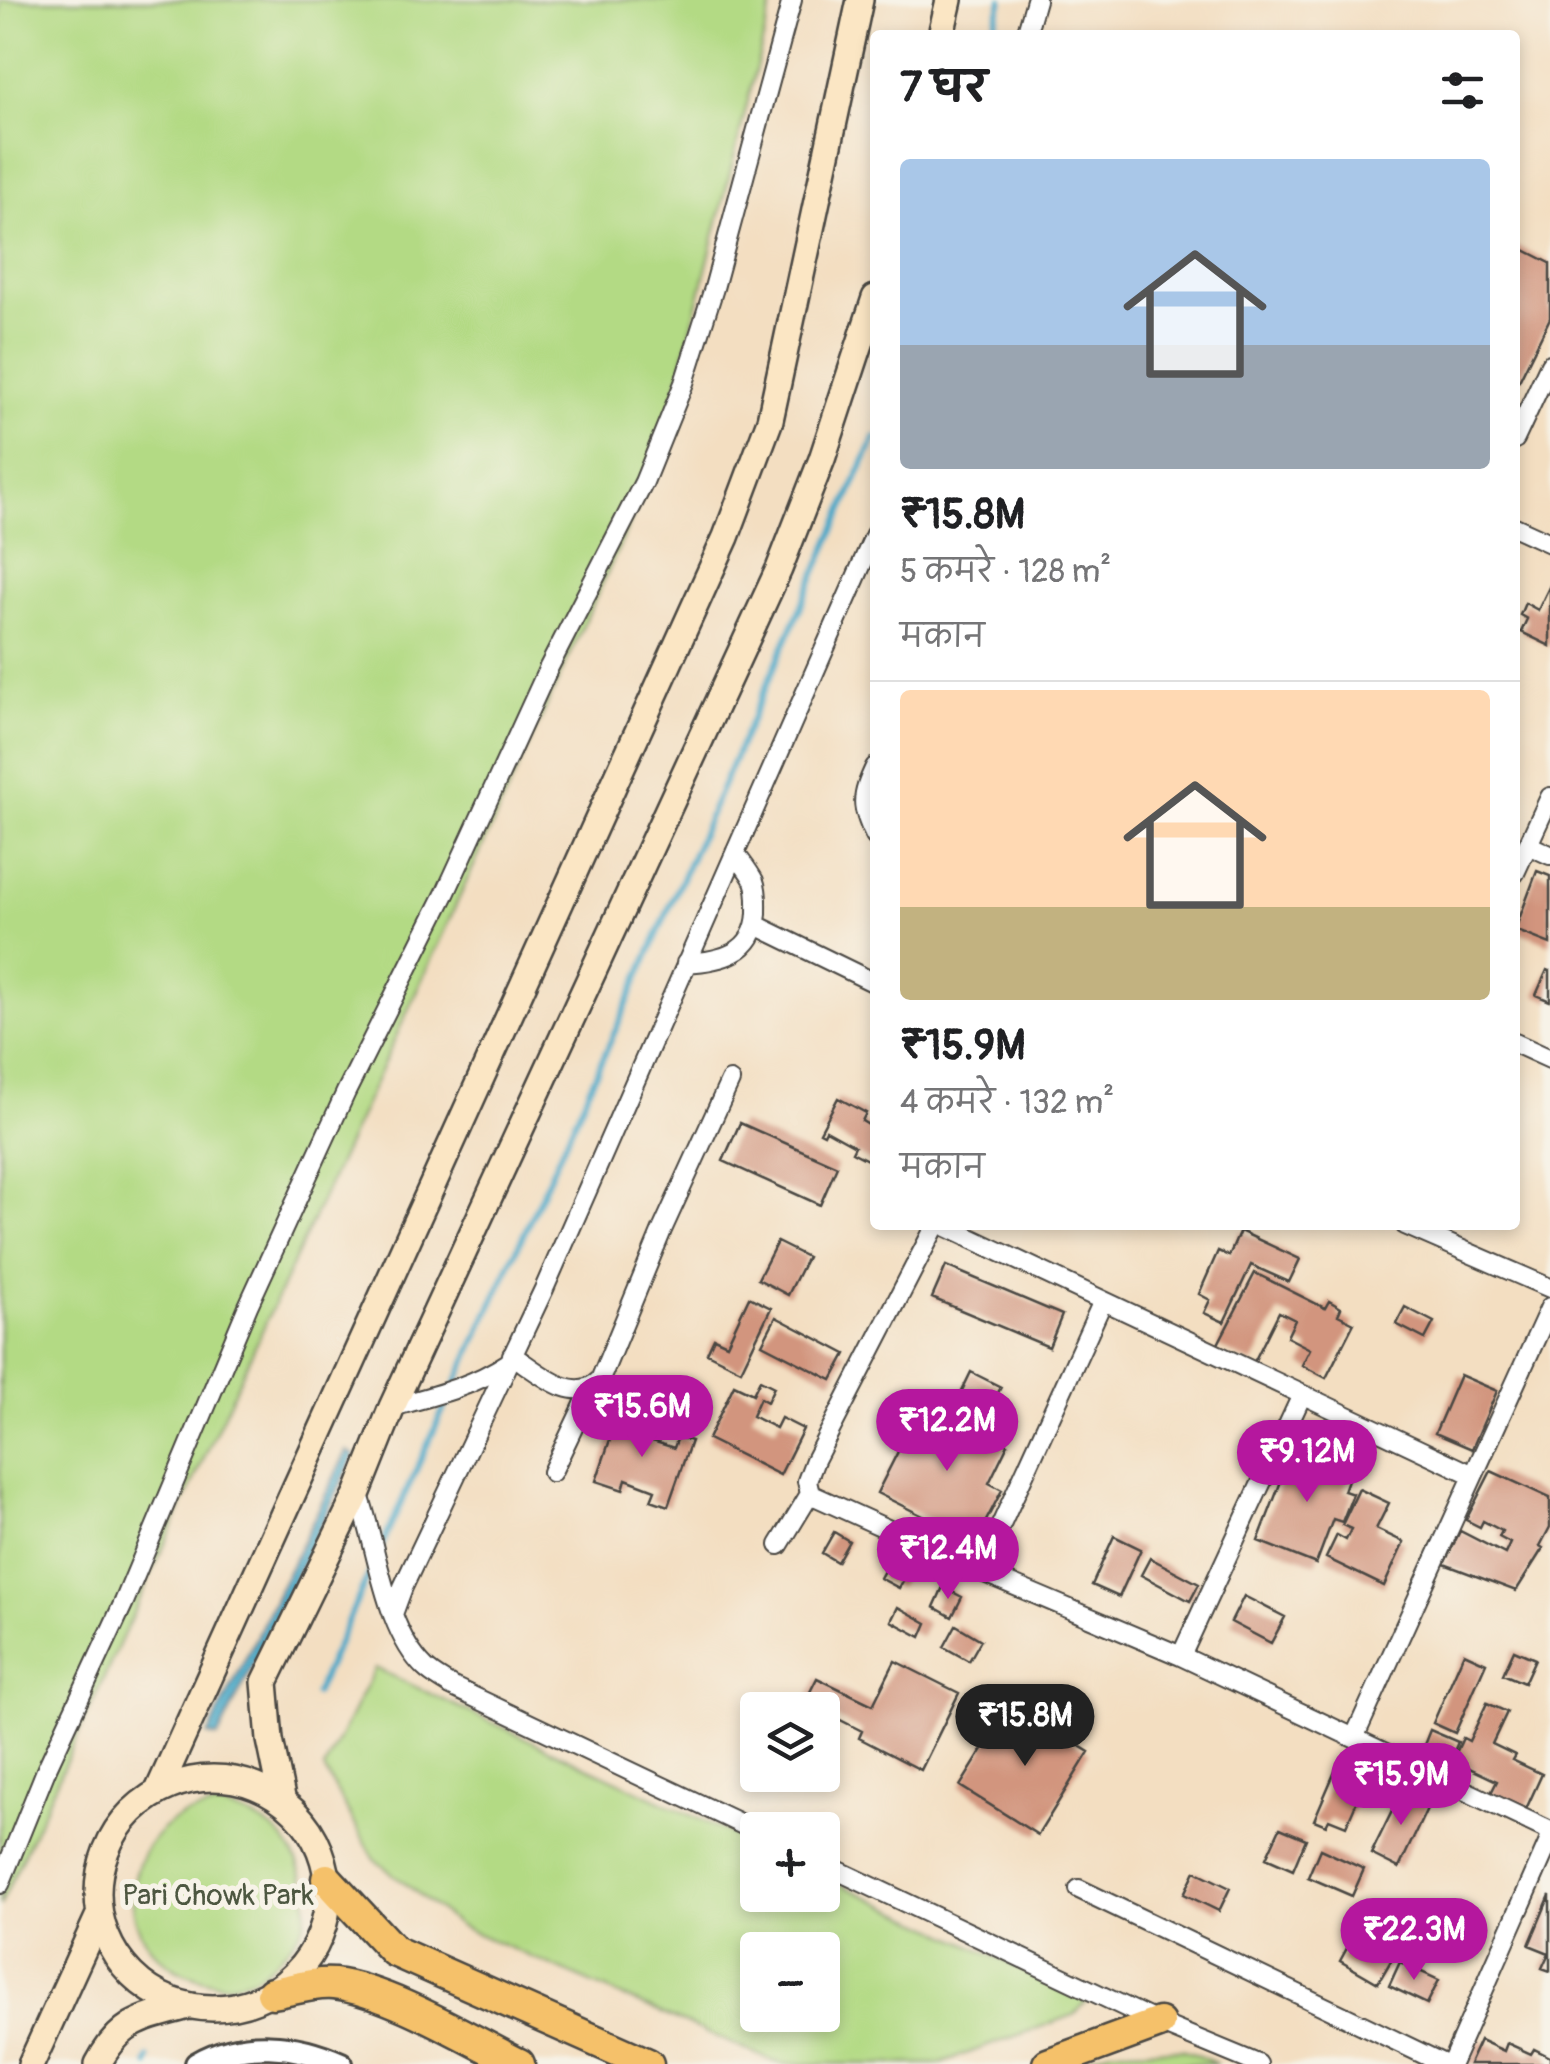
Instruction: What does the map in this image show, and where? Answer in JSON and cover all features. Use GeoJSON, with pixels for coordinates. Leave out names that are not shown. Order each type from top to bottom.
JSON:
{"type":"FeatureCollection","features":[{"type":"Feature","properties":{"kind":"highway"},"geometry":{"type":"LineString","coordinates":[[327,1879],[394,1951],[648,2064]]}},
{"type":"Feature","properties":{"kind":"highway"},"geometry":{"type":"LineString","coordinates":[[272,1992],[329,1984],[356,1989],[519,2064]]}},
{"type":"Feature","properties":{"kind":"highway"},"geometry":{"type":"LineString","coordinates":[[1048,2064],[1159,2023]]}},
{"type":"Feature","properties":{"kind":"main road"},"geometry":{"type":"LineString","coordinates":[[158,1791],[726,537],[770,420],[860,0]]}},
{"type":"Feature","properties":{"kind":"main road"},"geometry":{"type":"LineString","coordinates":[[942,30],[950,0]]}},
{"type":"Feature","properties":{"kind":"main road"},"geometry":{"type":"LineString","coordinates":[[284,1802],[270,1740],[265,1682],[358,1492],[392,1407],[780,569],[822,459],[870,313]]}},
{"type":"Feature","properties":{"kind":"main road"},"geometry":{"type":"LineString","coordinates":[[222,1778],[255,1786],[284,1802],[305,1824],[320,1850],[327,1879],[326,1912],[316,1944],[298,1972],[272,1992],[246,2004],[218,2009],[189,2006],[157,1994],[130,1974],[109,1947],[99,1914],[98,1878],[108,1843],[130,1813],[158,1791],[189,1780],[222,1778]]}},
{"type":"Feature","properties":{"kind":"main road"},"geometry":{"type":"LineString","coordinates":[[31,2064],[99,1914]]}},
{"type":"Feature","properties":{"kind":"main road"},"geometry":{"type":"LineString","coordinates":[[98,2064],[108,2045],[124,2028],[138,2020],[189,2006]]}},
{"type":"Feature","properties":{"kind":"street"},"geometry":{"type":"LineString","coordinates":[[0,1884],[248,1306],[346,1092],[446,892],[550,667],[644,482],[684,382],[714,288],[792,0]]}},
{"type":"Feature","properties":{"kind":"street"},"geometry":{"type":"LineString","coordinates":[[1027,30],[1036,0]]}},
{"type":"Feature","properties":{"kind":"street"},"geometry":{"type":"LineString","coordinates":[[1520,428],[1550,364]]}},
{"type":"Feature","properties":{"kind":"street"},"geometry":{"type":"LineString","coordinates":[[1520,529],[1550,543]]}},
{"type":"Feature","properties":{"kind":"street"},"geometry":{"type":"LineString","coordinates":[[393,1614],[544,1288],[870,545]]}},
{"type":"Feature","properties":{"kind":"street"},"geometry":{"type":"LineString","coordinates":[[870,778],[864,791],[863,813],[870,826]]}},
{"type":"Feature","properties":{"kind":"street"},"geometry":{"type":"LineString","coordinates":[[1520,862],[1550,797]]}},
{"type":"Feature","properties":{"kind":"street"},"geometry":{"type":"LineString","coordinates":[[1528,845],[1550,856]]}},
{"type":"Feature","properties":{"kind":"street"},"geometry":{"type":"LineString","coordinates":[[686,962],[714,962],[730,956],[743,948],[756,925],[758,894],[754,880],[735,854]]}},
{"type":"Feature","properties":{"kind":"street"},"geometry":{"type":"LineString","coordinates":[[756,925],[870,981]]}},
{"type":"Feature","properties":{"kind":"street"},"geometry":{"type":"LineString","coordinates":[[1520,1045],[1550,1059]]}},
{"type":"Feature","properties":{"kind":"street"},"geometry":{"type":"LineString","coordinates":[[552,1472],[592,1388],[600,1380],[730,1081]]}},
{"type":"Feature","properties":{"kind":"street"},"geometry":{"type":"LineString","coordinates":[[779,1546],[810,1494],[807,1481],[815,1460],[936,1230]]}},
{"type":"Feature","properties":{"kind":"street"},"geometry":{"type":"LineString","coordinates":[[950,1230],[1474,1475]]}},
{"type":"Feature","properties":{"kind":"street"},"geometry":{"type":"LineString","coordinates":[[1417,1230],[1550,1288]]}},
{"type":"Feature","properties":{"kind":"street"},"geometry":{"type":"LineString","coordinates":[[980,1571],[1102,1300]]}},
{"type":"Feature","properties":{"kind":"street"},"geometry":{"type":"LineString","coordinates":[[1354,1738],[1550,1307]]}},
{"type":"Feature","properties":{"kind":"street"},"geometry":{"type":"LineString","coordinates":[[392,1407],[483,1380],[510,1359]]}},
{"type":"Feature","properties":{"kind":"street"},"geometry":{"type":"LineString","coordinates":[[510,1359],[572,1391],[592,1388]]}},
{"type":"Feature","properties":{"kind":"street"},"geometry":{"type":"LineString","coordinates":[[1181,1656],[1302,1394]]}},
{"type":"Feature","properties":{"kind":"street"},"geometry":{"type":"LineString","coordinates":[[358,1492],[393,1614],[408,1647],[425,1668],[450,1686],[740,1823]]}},
{"type":"Feature","properties":{"kind":"street"},"geometry":{"type":"LineString","coordinates":[[810,1494],[1181,1656],[1550,1831]]}},
{"type":"Feature","properties":{"kind":"street"},"geometry":{"type":"LineString","coordinates":[[1079,1889],[1447,2064],[1550,1839]]}},
{"type":"Feature","properties":{"kind":"street"},"geometry":{"type":"LineString","coordinates":[[840,1872],[1159,2023],[1258,2064]]}},
{"type":"Feature","properties":{"kind":"street"},"geometry":{"type":"LineString","coordinates":[[197,2064],[239,2048],[280,2045],[341,2064]]}},
{"type":"Feature","properties":{"kind":"green space"},"geometry":{"type":"Polygon","coordinates":[[[0,0],[773,0],[659,459],[0,1906],[0,0]]]}},
{"type":"Feature","properties":{"kind":"green space"},"geometry":{"type":"Polygon","coordinates":[[[375,1668],[740,1838],[740,1912],[840,1912],[840,1884],[1088,2000],[1074,2015],[938,2064],[783,2064],[459,1926],[375,1860],[324,1769],[375,1668]]]}},
{"type":"Feature","properties":{"kind":"green space","name":"Pari Chowk Park"},"geometry":{"type":"Polygon","coordinates":[[[217,1806],[255,1818],[286,1843],[300,1867],[307,1907],[298,1935],[269,1967],[255,1977],[225,1984],[188,1975],[162,1959],[146,1942],[133,1908],[136,1873],[152,1840],[180,1817],[217,1806]]]}},
{"type":"Feature","properties":{"kind":"green space"},"geometry":{"type":"Polygon","coordinates":[[[1183,2049],[1217,2064],[1070,2064],[1111,2050],[1183,2049]]]}},
{"type":"Feature","properties":{"kind":"water"},"geometry":{"type":"Polygon","coordinates":[[[347,1451],[355,1455],[218,1737],[208,1735],[347,1451]]]}},
{"type":"Feature","properties":{"kind":"building"},"geometry":{"type":"Polygon","coordinates":[[[1520,248],[1550,263],[1550,318],[1520,379],[1520,248]]]}},
{"type":"Feature","properties":{"kind":"building"},"geometry":{"type":"Polygon","coordinates":[[[1550,585],[1550,646],[1521,632],[1527,619],[1520,615],[1525,603],[1538,610],[1550,585]]]}},
{"type":"Feature","properties":{"kind":"building"},"geometry":{"type":"Polygon","coordinates":[[[1537,871],[1550,876],[1550,944],[1520,932],[1520,917],[1537,871]]]}},
{"type":"Feature","properties":{"kind":"building"},"geometry":{"type":"Polygon","coordinates":[[[1547,970],[1550,971],[1550,1001],[1536,995],[1547,970]]]}},
{"type":"Feature","properties":{"kind":"building"},"geometry":{"type":"Polygon","coordinates":[[[838,1098],[866,1113],[862,1121],[870,1126],[870,1161],[852,1152],[855,1146],[826,1130],[824,1134],[820,1132],[838,1098]]]}},
{"type":"Feature","properties":{"kind":"building"},"geometry":{"type":"Polygon","coordinates":[[[740,1123],[837,1166],[820,1205],[723,1161],[740,1123]]]}},
{"type":"Feature","properties":{"kind":"building"},"geometry":{"type":"Polygon","coordinates":[[[1240,1231],[1300,1259],[1289,1282],[1251,1265],[1224,1322],[1204,1313],[1210,1300],[1199,1294],[1218,1251],[1229,1256],[1240,1231]]]}},
{"type":"Feature","properties":{"kind":"building"},"geometry":{"type":"Polygon","coordinates":[[[777,1242],[807,1257],[788,1295],[758,1279],[777,1242]]]}},
{"type":"Feature","properties":{"kind":"building"},"geometry":{"type":"Polygon","coordinates":[[[946,1266],[1062,1315],[1049,1347],[932,1298],[946,1266]]]}},
{"type":"Feature","properties":{"kind":"building"},"geometry":{"type":"Polygon","coordinates":[[[1255,1273],[1325,1308],[1329,1301],[1341,1308],[1338,1315],[1354,1323],[1326,1378],[1302,1365],[1310,1349],[1287,1337],[1295,1320],[1279,1312],[1253,1364],[1217,1346],[1255,1273]]]}},
{"type":"Feature","properties":{"kind":"building"},"geometry":{"type":"Polygon","coordinates":[[[749,1297],[771,1308],[741,1370],[707,1353],[714,1338],[727,1344],[749,1297]]]}},
{"type":"Feature","properties":{"kind":"building"},"geometry":{"type":"Polygon","coordinates":[[[1405,1307],[1434,1322],[1425,1339],[1396,1324],[1405,1307]]]}},
{"type":"Feature","properties":{"kind":"building"},"geometry":{"type":"Polygon","coordinates":[[[776,1317],[846,1354],[832,1380],[762,1344],[776,1317]]]}},
{"type":"Feature","properties":{"kind":"building"},"geometry":{"type":"Polygon","coordinates":[[[971,1372],[1001,1387],[985,1418],[956,1403],[971,1372]]]}},
{"type":"Feature","properties":{"kind":"building"},"geometry":{"type":"Polygon","coordinates":[[[1460,1375],[1497,1391],[1472,1449],[1435,1433],[1460,1375]]]}},
{"type":"Feature","properties":{"kind":"building"},"geometry":{"type":"Polygon","coordinates":[[[760,1380],[774,1387],[767,1402],[760,1398],[752,1416],[776,1428],[781,1418],[803,1429],[780,1475],[708,1439],[734,1385],[753,1394],[760,1380]]]}},
{"type":"Feature","properties":{"kind":"building"},"geometry":{"type":"Polygon","coordinates":[[[944,1411],[1008,1444],[989,1483],[1002,1490],[975,1542],[877,1493],[915,1418],[936,1428],[944,1411]]]}},
{"type":"Feature","properties":{"kind":"building"},"geometry":{"type":"Polygon","coordinates":[[[618,1416],[656,1429],[652,1441],[674,1448],[678,1437],[691,1441],[668,1506],[651,1500],[655,1490],[626,1479],[623,1490],[596,1481],[618,1416]]]}},
{"type":"Feature","properties":{"kind":"building"},"geometry":{"type":"Polygon","coordinates":[[[1295,1445],[1352,1468],[1344,1491],[1353,1494],[1342,1522],[1333,1519],[1316,1564],[1258,1541],[1295,1445]]]}},
{"type":"Feature","properties":{"kind":"building"},"geometry":{"type":"Polygon","coordinates":[[[1491,1471],[1550,1498],[1550,1527],[1540,1546],[1543,1548],[1516,1591],[1444,1564],[1460,1531],[1505,1554],[1510,1543],[1499,1537],[1502,1531],[1483,1521],[1480,1527],[1466,1520],[1491,1471]]]}},
{"type":"Feature","properties":{"kind":"building"},"geometry":{"type":"Polygon","coordinates":[[[1359,1489],[1389,1503],[1376,1529],[1404,1542],[1384,1586],[1326,1558],[1337,1535],[1346,1540],[1351,1529],[1342,1525],[1359,1489]]]}},
{"type":"Feature","properties":{"kind":"building"},"geometry":{"type":"Polygon","coordinates":[[[834,1532],[849,1541],[837,1562],[822,1553],[834,1532]]]}},
{"type":"Feature","properties":{"kind":"building"},"geometry":{"type":"Polygon","coordinates":[[[1114,1536],[1141,1549],[1119,1597],[1092,1585],[1114,1536]]]}},
{"type":"Feature","properties":{"kind":"building"},"geometry":{"type":"Polygon","coordinates":[[[1150,1558],[1199,1584],[1190,1601],[1141,1575],[1150,1558]]]}},
{"type":"Feature","properties":{"kind":"building"},"geometry":{"type":"Polygon","coordinates":[[[890,1560],[909,1570],[899,1588],[880,1578],[890,1560]]]}},
{"type":"Feature","properties":{"kind":"building"},"geometry":{"type":"Polygon","coordinates":[[[943,1587],[962,1597],[952,1617],[934,1607],[943,1587]]]}},
{"type":"Feature","properties":{"kind":"building"},"geometry":{"type":"Polygon","coordinates":[[[1244,1596],[1285,1617],[1271,1643],[1231,1622],[1244,1596]]]}},
{"type":"Feature","properties":{"kind":"building"},"geometry":{"type":"Polygon","coordinates":[[[898,1607],[927,1623],[921,1637],[891,1621],[898,1607]]]}},
{"type":"Feature","properties":{"kind":"building"},"geometry":{"type":"Polygon","coordinates":[[[956,1625],[981,1640],[969,1661],[944,1647],[956,1625]]]}},
{"type":"Feature","properties":{"kind":"building"},"geometry":{"type":"Polygon","coordinates":[[[1514,1650],[1535,1659],[1524,1683],[1503,1674],[1514,1650]]]}},
{"type":"Feature","properties":{"kind":"building"},"geometry":{"type":"Polygon","coordinates":[[[1464,1653],[1486,1663],[1455,1733],[1433,1723],[1464,1653]]]}},
{"type":"Feature","properties":{"kind":"building"},"geometry":{"type":"Polygon","coordinates":[[[895,1661],[959,1693],[921,1770],[859,1738],[862,1731],[840,1720],[840,1692],[810,1692],[817,1678],[873,1705],[895,1661]]]}},
{"type":"Feature","properties":{"kind":"building"},"geometry":{"type":"Polygon","coordinates":[[[1487,1703],[1507,1712],[1492,1744],[1515,1755],[1512,1760],[1542,1774],[1526,1809],[1491,1793],[1497,1781],[1461,1764],[1456,1775],[1448,1770],[1463,1738],[1469,1741],[1487,1703]]]}},
{"type":"Feature","properties":{"kind":"building"},"geometry":{"type":"Polygon","coordinates":[[[1011,1704],[1089,1752],[1038,1835],[960,1786],[1011,1704]]]}},
{"type":"Feature","properties":{"kind":"building"},"geometry":{"type":"Polygon","coordinates":[[[1430,1730],[1458,1742],[1447,1767],[1420,1755],[1430,1730]]]}},
{"type":"Feature","properties":{"kind":"building"},"geometry":{"type":"Polygon","coordinates":[[[1350,1762],[1370,1771],[1346,1826],[1329,1819],[1326,1825],[1314,1820],[1336,1769],[1345,1773],[1350,1762]]]}},
{"type":"Feature","properties":{"kind":"building"},"geometry":{"type":"Polygon","coordinates":[[[1403,1789],[1430,1802],[1399,1868],[1371,1854],[1403,1789]]]}},
{"type":"Feature","properties":{"kind":"building"},"geometry":{"type":"Polygon","coordinates":[[[1280,1828],[1306,1839],[1293,1870],[1266,1858],[1280,1828]]]}},
{"type":"Feature","properties":{"kind":"building"},"geometry":{"type":"Polygon","coordinates":[[[1320,1849],[1364,1869],[1352,1896],[1308,1877],[1320,1849]]]}},
{"type":"Feature","properties":{"kind":"building"},"geometry":{"type":"Polygon","coordinates":[[[1195,1871],[1230,1888],[1219,1911],[1184,1894],[1195,1871]]]}},
{"type":"Feature","properties":{"kind":"building"},"geometry":{"type":"Polygon","coordinates":[[[1550,1895],[1550,1971],[1542,1968],[1549,1953],[1529,1945],[1550,1895]]]}},
{"type":"Feature","properties":{"kind":"building"},"geometry":{"type":"Polygon","coordinates":[[[1353,1937],[1392,1959],[1378,1983],[1340,1961],[1353,1937]]]}},
{"type":"Feature","properties":{"kind":"building"},"geometry":{"type":"Polygon","coordinates":[[[1400,1962],[1439,1980],[1427,2004],[1389,1986],[1400,1962]]]}},
{"type":"Feature","properties":{"kind":"building"},"geometry":{"type":"Polygon","coordinates":[[[1480,2040],[1504,2051],[1507,2043],[1531,2054],[1534,2049],[1550,2057],[1550,2064],[1469,2064],[1480,2040]]]}},
{"type":"Feature","properties":{"kind":"waterway"},"geometry":{"type":"LineString","coordinates":[[993,30],[1002,0]]}},
{"type":"Feature","properties":{"kind":"waterway"},"geometry":{"type":"LineString","coordinates":[[456,1384],[870,448]]}},
{"type":"Feature","properties":{"kind":"waterway"},"geometry":{"type":"LineString","coordinates":[[379,1552],[450,1395]]}},
{"type":"Feature","properties":{"kind":"waterway"},"geometry":{"type":"LineString","coordinates":[[315,1694],[374,1563]]}},
{"type":"Feature","properties":{"kind":"waterway"},"geometry":{"type":"LineString","coordinates":[[147,2064],[149,2058]]}}]}
